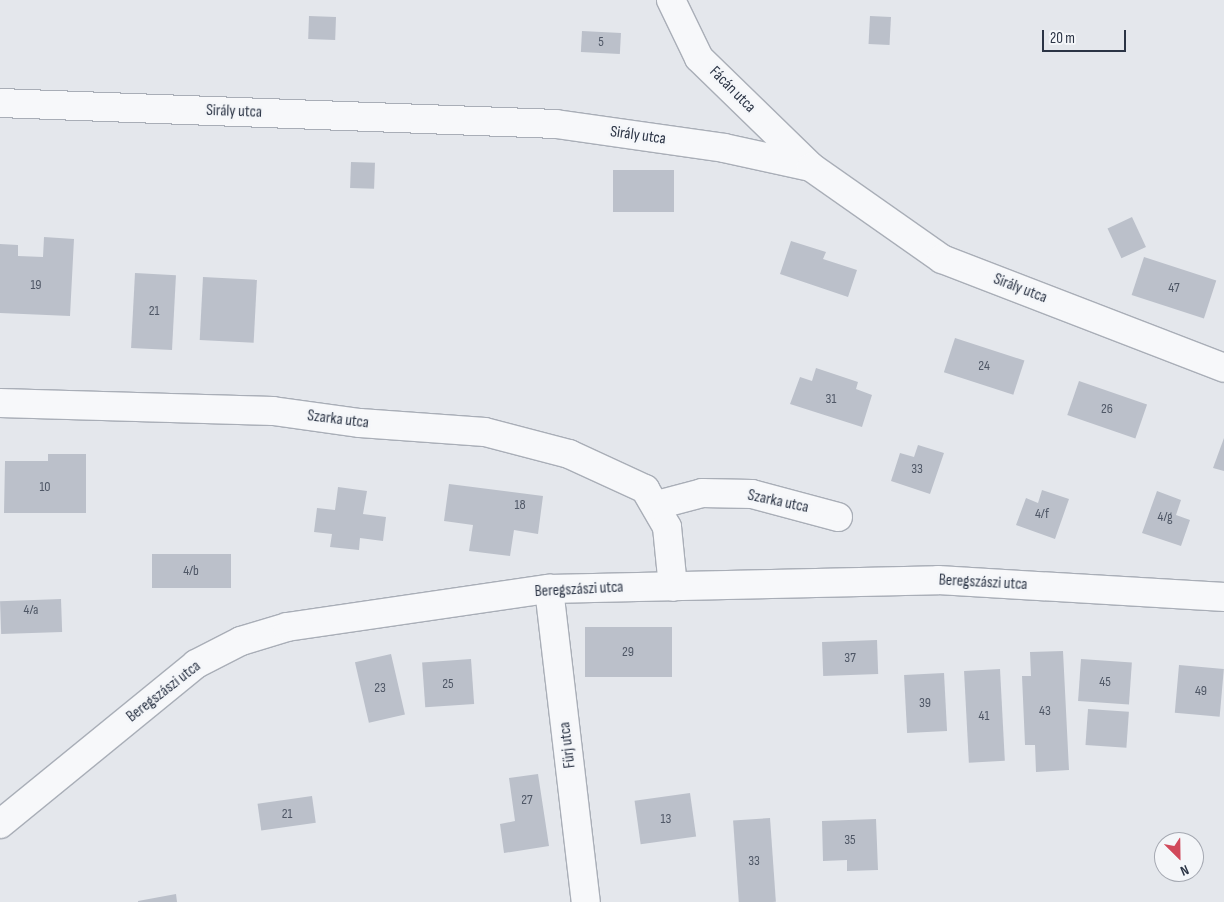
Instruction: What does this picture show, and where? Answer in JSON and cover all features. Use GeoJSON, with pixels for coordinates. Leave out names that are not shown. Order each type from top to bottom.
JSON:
{"type":"FeatureCollection","features":[{"type":"Feature","properties":{"kind":"street","name":"Fácán utca"},"geometry":{"type":"LineString","coordinates":[[672,0],[699,58],[810,167]]}},
{"type":"Feature","properties":{"kind":"street","name":"Sirály utca"},"geometry":{"type":"LineString","coordinates":[[0,103],[556,124],[724,148],[810,167],[942,260],[1224,368]]}},
{"type":"Feature","properties":{"kind":"street","name":"Szarka utca"},"geometry":{"type":"LineString","coordinates":[[0,402],[273,411],[360,424],[485,432],[569,454],[645,489],[657,505],[667,527],[673,587]]}},
{"type":"Feature","properties":{"kind":"street","name":"Szarka utca"},"geometry":{"type":"LineString","coordinates":[[657,505],[702,494],[752,494],[838,517]]}},
{"type":"Feature","properties":{"kind":"street","name":"Beregszászi utca"},"geometry":{"type":"LineString","coordinates":[[0,824],[196,664],[241,641],[287,627],[550,589],[938,580],[1224,597]]}},
{"type":"Feature","properties":{"kind":"street","name":"Fürj utca"},"geometry":{"type":"LineString","coordinates":[[550,589],[586,902]]}},
{"type":"Feature","properties":{"kind":"building"},"geometry":{"type":"Polygon","coordinates":[[[309,16],[336,17],[335,40],[308,39],[309,16]]]}},
{"type":"Feature","properties":{"kind":"building"},"geometry":{"type":"Polygon","coordinates":[[[870,16],[891,17],[890,45],[869,44],[870,16]]]}},
{"type":"Feature","properties":{"kind":"building"},"geometry":{"type":"Polygon","coordinates":[[[582,31],[621,33],[620,54],[581,52],[582,31]]]}},
{"type":"Feature","properties":{"kind":"building"},"geometry":{"type":"Polygon","coordinates":[[[351,162],[375,163],[374,189],[350,188],[351,162]]]}},
{"type":"Feature","properties":{"kind":"building"},"geometry":{"type":"Polygon","coordinates":[[[613,170],[674,170],[674,212],[613,212],[613,170]]]}},
{"type":"Feature","properties":{"kind":"building"},"geometry":{"type":"Polygon","coordinates":[[[1132,217],[1146,247],[1121,258],[1108,228],[1132,217]]]}},
{"type":"Feature","properties":{"kind":"building"},"geometry":{"type":"Polygon","coordinates":[[[44,237],[74,239],[70,316],[0,313],[0,244],[18,245],[18,256],[43,257],[44,237]]]}},
{"type":"Feature","properties":{"kind":"building"},"geometry":{"type":"Polygon","coordinates":[[[791,241],[826,252],[823,259],[857,270],[848,297],[780,274],[791,241]]]}},
{"type":"Feature","properties":{"kind":"building"},"geometry":{"type":"Polygon","coordinates":[[[1144,257],[1216,280],[1204,319],[1132,295],[1144,257]]]}},
{"type":"Feature","properties":{"kind":"building"},"geometry":{"type":"Polygon","coordinates":[[[135,273],[176,275],[172,350],[131,348],[135,273]]]}},
{"type":"Feature","properties":{"kind":"building"},"geometry":{"type":"Polygon","coordinates":[[[203,277],[257,280],[254,343],[200,340],[203,277]]]}},
{"type":"Feature","properties":{"kind":"building"},"geometry":{"type":"Polygon","coordinates":[[[955,338],[1024,361],[1013,395],[944,372],[955,338]]]}},
{"type":"Feature","properties":{"kind":"building"},"geometry":{"type":"Polygon","coordinates":[[[816,368],[858,382],[856,389],[872,395],[862,427],[790,404],[800,377],[812,381],[816,368]]]}},
{"type":"Feature","properties":{"kind":"building"},"geometry":{"type":"Polygon","coordinates":[[[1079,381],[1147,404],[1135,438],[1067,415],[1079,381]]]}},
{"type":"Feature","properties":{"kind":"building"},"geometry":{"type":"Polygon","coordinates":[[[1224,438],[1224,471],[1213,468],[1224,438]]]}},
{"type":"Feature","properties":{"kind":"building"},"geometry":{"type":"Polygon","coordinates":[[[918,445],[944,453],[930,494],[891,481],[900,453],[914,457],[918,445]]]}},
{"type":"Feature","properties":{"kind":"building"},"geometry":{"type":"Polygon","coordinates":[[[48,454],[86,454],[86,513],[4,513],[5,461],[48,461],[48,454]]]}},
{"type":"Feature","properties":{"kind":"building"},"geometry":{"type":"Polygon","coordinates":[[[449,484],[543,496],[538,534],[514,530],[510,556],[469,551],[473,525],[444,521],[449,484]]]}},
{"type":"Feature","properties":{"kind":"building"},"geometry":{"type":"Polygon","coordinates":[[[338,487],[367,491],[363,514],[386,517],[383,541],[360,538],[359,550],[330,547],[332,534],[314,532],[317,508],[335,510],[338,487]]]}},
{"type":"Feature","properties":{"kind":"building"},"geometry":{"type":"Polygon","coordinates":[[[1042,490],[1069,499],[1055,539],[1016,525],[1026,498],[1038,503],[1042,490]]]}},
{"type":"Feature","properties":{"kind":"building"},"geometry":{"type":"Polygon","coordinates":[[[1157,491],[1181,500],[1176,515],[1190,520],[1181,546],[1142,533],[1157,491]]]}},
{"type":"Feature","properties":{"kind":"building"},"geometry":{"type":"Polygon","coordinates":[[[152,554],[231,554],[231,588],[152,588],[152,554]]]}},
{"type":"Feature","properties":{"kind":"building"},"geometry":{"type":"Polygon","coordinates":[[[61,599],[62,632],[1,634],[0,601],[61,599]]]}},
{"type":"Feature","properties":{"kind":"building"},"geometry":{"type":"Polygon","coordinates":[[[585,627],[672,627],[672,677],[585,677],[585,627]]]}},
{"type":"Feature","properties":{"kind":"building"},"geometry":{"type":"Polygon","coordinates":[[[877,640],[878,674],[823,676],[822,642],[877,640]]]}},
{"type":"Feature","properties":{"kind":"building"},"geometry":{"type":"Polygon","coordinates":[[[1063,651],[1069,770],[1036,772],[1035,745],[1025,745],[1022,676],[1031,676],[1030,652],[1063,651]]]}},
{"type":"Feature","properties":{"kind":"building"},"geometry":{"type":"Polygon","coordinates":[[[391,654],[405,714],[369,723],[355,662],[391,654]]]}},
{"type":"Feature","properties":{"kind":"building"},"geometry":{"type":"Polygon","coordinates":[[[471,659],[474,704],[425,707],[422,662],[471,659]]]}},
{"type":"Feature","properties":{"kind":"building"},"geometry":{"type":"Polygon","coordinates":[[[1081,659],[1132,663],[1129,704],[1078,701],[1081,659]]]}},
{"type":"Feature","properties":{"kind":"building"},"geometry":{"type":"Polygon","coordinates":[[[1179,665],[1224,669],[1220,717],[1175,713],[1179,665]]]}},
{"type":"Feature","properties":{"kind":"building"},"geometry":{"type":"Polygon","coordinates":[[[1000,669],[1005,761],[969,763],[964,671],[1000,669]]]}},
{"type":"Feature","properties":{"kind":"building"},"geometry":{"type":"Polygon","coordinates":[[[944,673],[947,731],[907,733],[904,675],[944,673]]]}},
{"type":"Feature","properties":{"kind":"building"},"geometry":{"type":"Polygon","coordinates":[[[1088,709],[1129,712],[1126,748],[1085,745],[1088,709]]]}},
{"type":"Feature","properties":{"kind":"building"},"geometry":{"type":"Polygon","coordinates":[[[538,774],[549,846],[504,853],[500,824],[515,821],[509,778],[538,774]]]}},
{"type":"Feature","properties":{"kind":"building"},"geometry":{"type":"Polygon","coordinates":[[[690,793],[696,837],[641,844],[635,801],[690,793]]]}},
{"type":"Feature","properties":{"kind":"building"},"geometry":{"type":"Polygon","coordinates":[[[312,796],[316,823],[261,830],[258,804],[312,796]]]}},
{"type":"Feature","properties":{"kind":"building"},"geometry":{"type":"Polygon","coordinates":[[[770,818],[776,902],[739,902],[733,821],[770,818]]]}},
{"type":"Feature","properties":{"kind":"building"},"geometry":{"type":"Polygon","coordinates":[[[876,819],[878,870],[847,871],[847,860],[823,861],[822,821],[876,819]]]}},
{"type":"Feature","properties":{"kind":"building"},"geometry":{"type":"Polygon","coordinates":[[[176,894],[177,902],[138,902],[138,901],[176,894]]]}}]}
